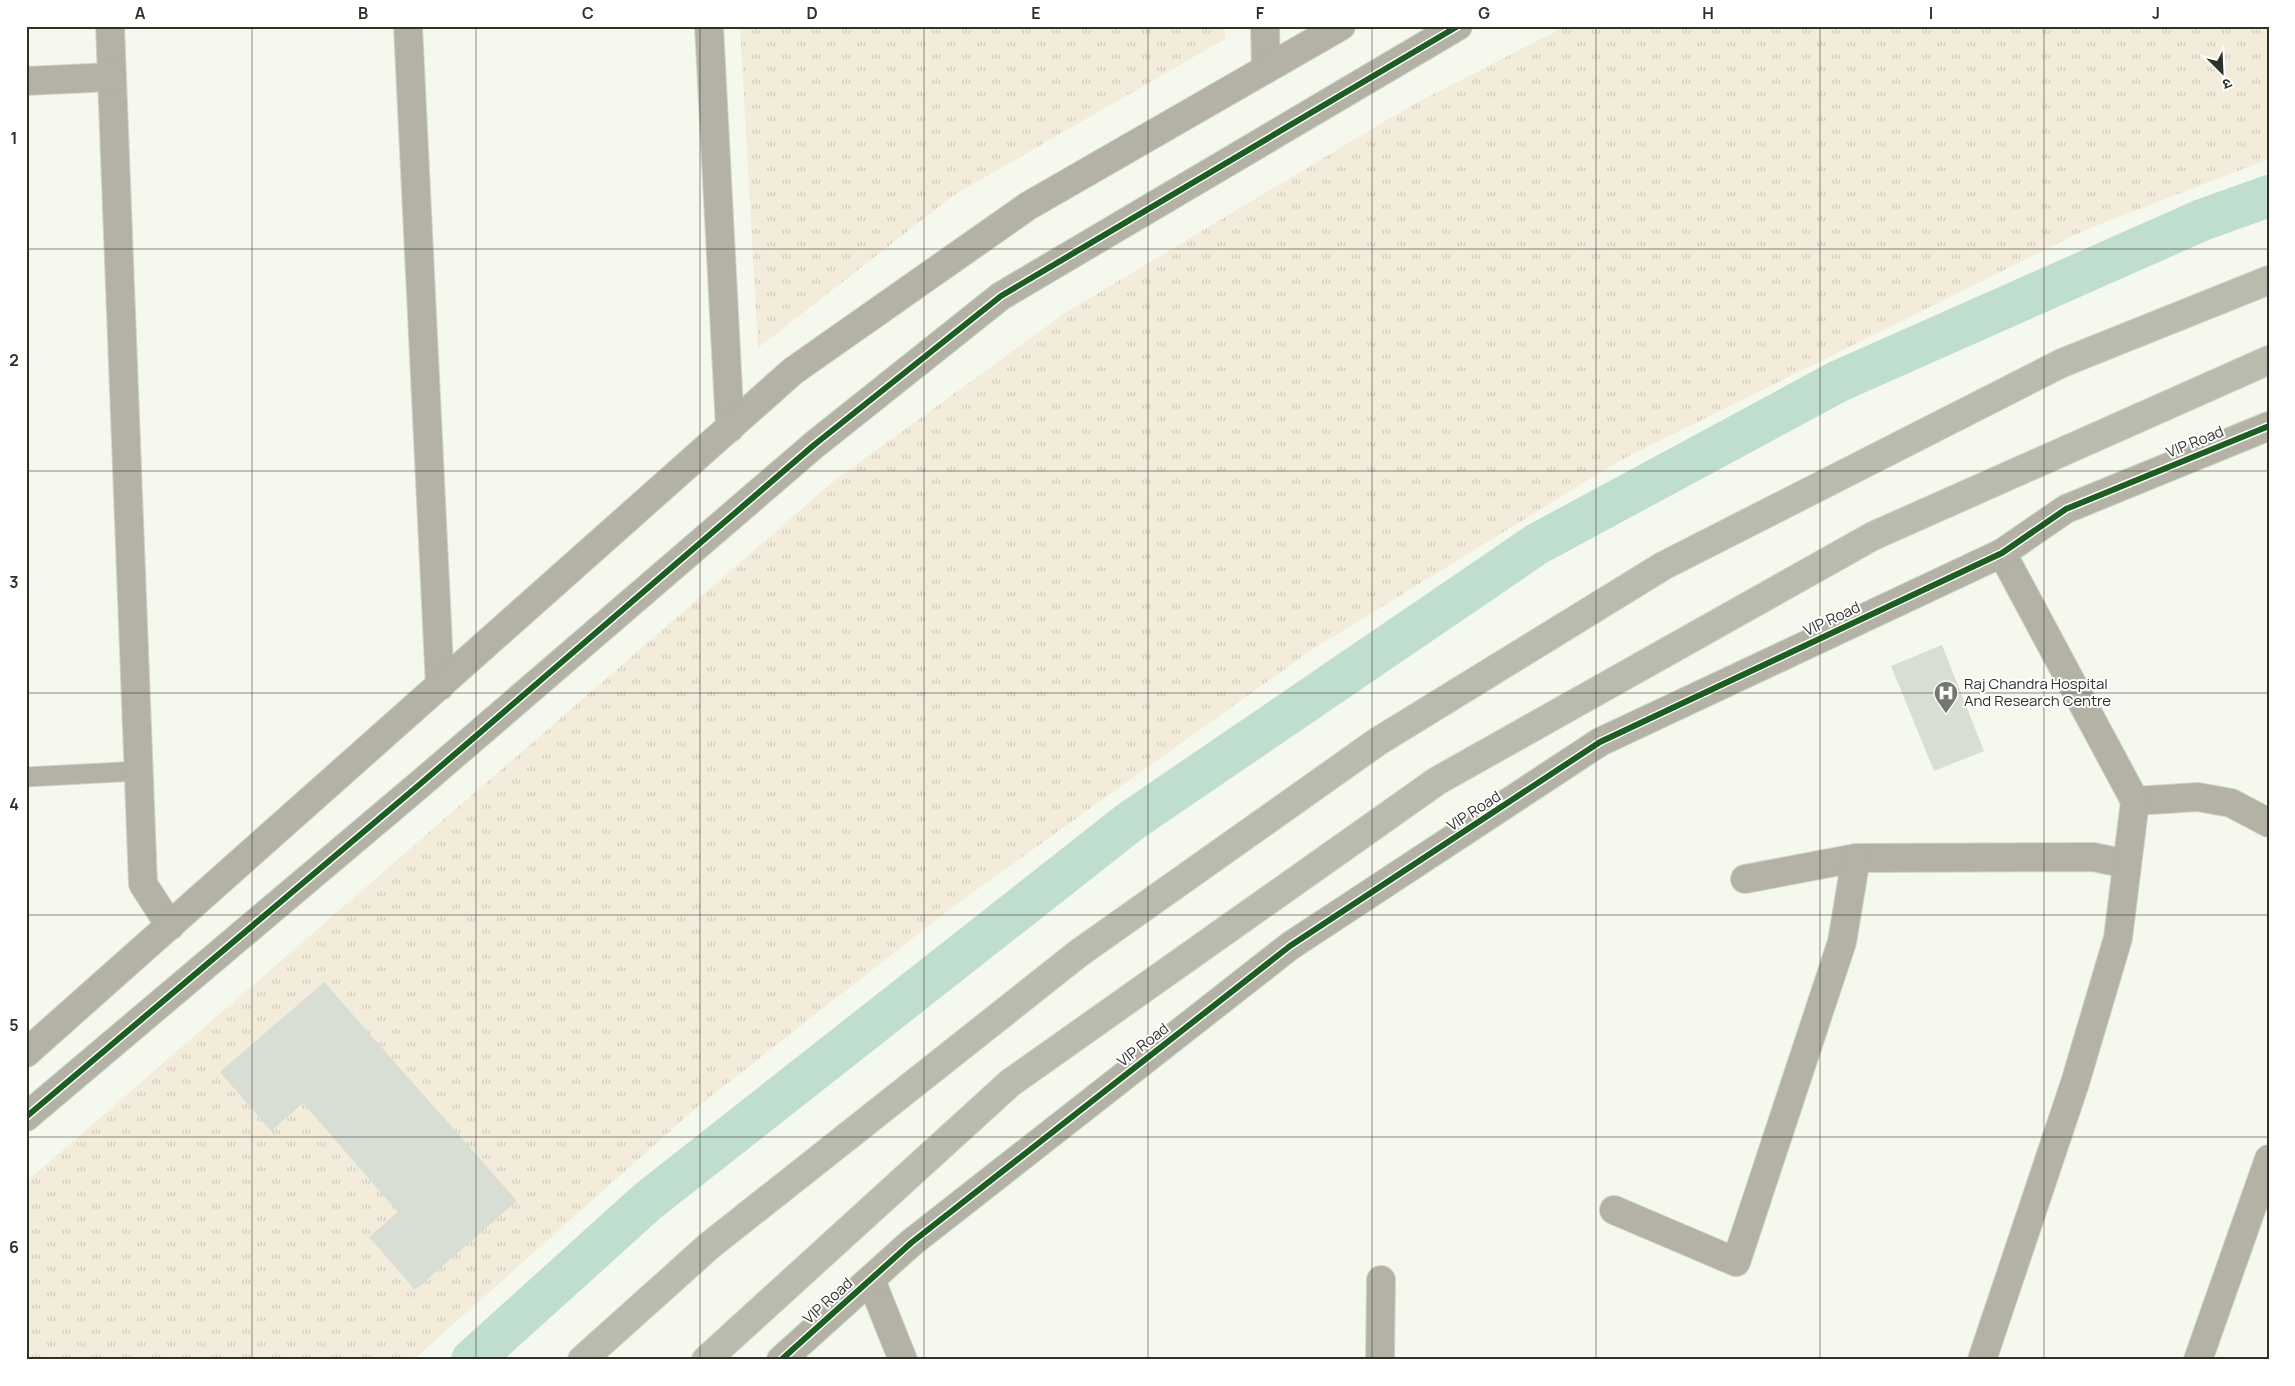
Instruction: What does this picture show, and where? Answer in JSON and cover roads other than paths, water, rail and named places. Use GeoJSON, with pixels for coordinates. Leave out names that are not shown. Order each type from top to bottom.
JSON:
{"type":"FeatureCollection","features":[{"type":"Feature","properties":{"kind":"main road"},"geometry":{"type":"LineString","coordinates":[[582,1360],[709,1246],[1079,953],[1377,742],[1663,566],[2062,363],[2269,280]]}},
{"type":"Feature","properties":{"kind":"main road"},"geometry":{"type":"LineString","coordinates":[[706,1360],[1010,1083],[1437,780],[1874,536],[2269,360]]}},
{"type":"Feature","properties":{"kind":"street"},"geometry":{"type":"LineString","coordinates":[[110,26],[143,884],[170,926]]}},
{"type":"Feature","properties":{"kind":"street"},"geometry":{"type":"LineString","coordinates":[[408,26],[440,686]]}},
{"type":"Feature","properties":{"kind":"street"},"geometry":{"type":"LineString","coordinates":[[709,26],[730,428]]}},
{"type":"Feature","properties":{"kind":"street"},"geometry":{"type":"LineString","coordinates":[[1265,26],[1266,70]]}},
{"type":"Feature","properties":{"kind":"street"},"geometry":{"type":"LineString","coordinates":[[26,1053],[793,371],[1028,206],[1341,26]]}},
{"type":"Feature","properties":{"kind":"street"},"geometry":{"type":"LineString","coordinates":[[26,1118],[419,785],[814,444],[1001,296],[1458,26]]}},
{"type":"Feature","properties":{"kind":"street"},"geometry":{"type":"LineString","coordinates":[[26,81],[112,77]]}},
{"type":"Feature","properties":{"kind":"street","name":"VIP Road"},"geometry":{"type":"LineString","coordinates":[[781,1360],[911,1242],[1290,946],[1600,742],[2002,553],[2066,509],[2269,426]]}},
{"type":"Feature","properties":{"kind":"street"},"geometry":{"type":"LineString","coordinates":[[1982,1360],[2075,1083],[2118,938],[2135,802],[2002,553]]}},
{"type":"Feature","properties":{"kind":"street"},"geometry":{"type":"LineString","coordinates":[[2135,802],[2198,798],[2231,803],[2269,823]]}},
{"type":"Feature","properties":{"kind":"street"},"geometry":{"type":"LineString","coordinates":[[1745,878],[1856,858],[2093,857],[2127,864]]}},
{"type":"Feature","properties":{"kind":"street"},"geometry":{"type":"LineString","coordinates":[[1614,1210],[1736,1262],[1842,942],[1856,858]]}},
{"type":"Feature","properties":{"kind":"street"},"geometry":{"type":"LineString","coordinates":[[2198,1360],[2269,1159]]}},
{"type":"Feature","properties":{"kind":"street"},"geometry":{"type":"LineString","coordinates":[[871,1280],[903,1360]]}},
{"type":"Feature","properties":{"kind":"street"},"geometry":{"type":"LineString","coordinates":[[1380,1360],[1382,1280]]}},
{"type":"Feature","properties":{"kind":"lane"},"geometry":{"type":"LineString","coordinates":[[26,777],[139,771]]}},
{"type":"Feature","properties":{"kind":"waterway"},"geometry":{"type":"LineString","coordinates":[[472,1360],[648,1201],[1131,821],[1537,544],[1839,381],[2202,220],[2269,196]]}},
{"type":"Feature","properties":{"kind":"place","name":"Raj Chandra Hospital And Research Centre"},"geometry":{"type":"Point","coordinates":[1946,714]}}]}
